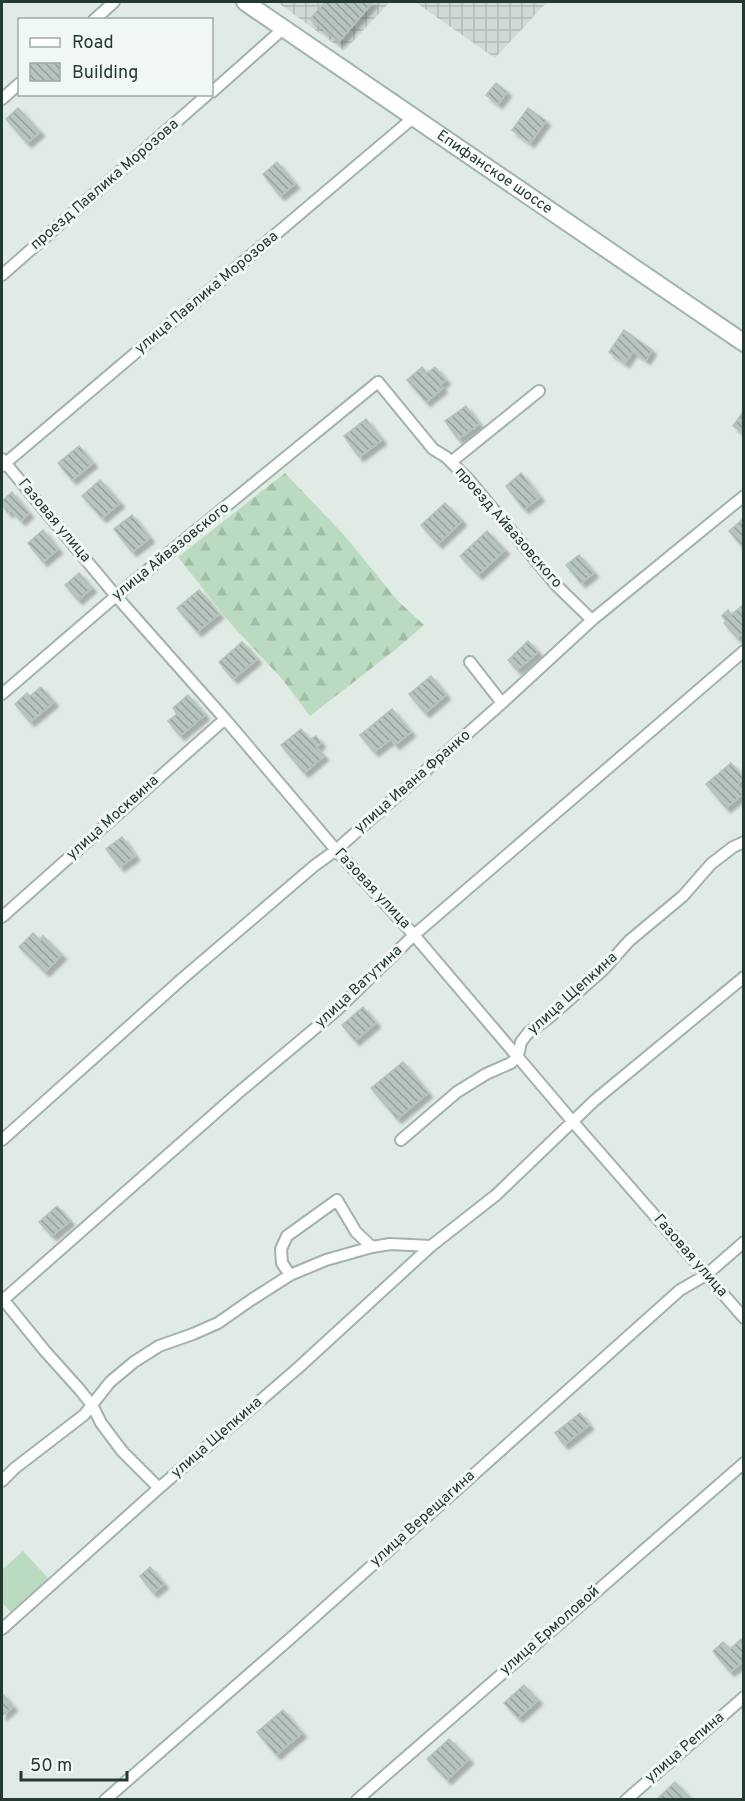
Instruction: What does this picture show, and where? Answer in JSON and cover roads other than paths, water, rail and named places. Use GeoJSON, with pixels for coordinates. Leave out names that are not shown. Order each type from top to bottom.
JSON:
{"type":"FeatureCollection","features":[{"type":"Feature","properties":{"kind":"main road","name":"Епифанское шоссе"},"geometry":{"type":"LineString","coordinates":[[244,2],[744,343]]}},
{"type":"Feature","properties":{"kind":"street"},"geometry":{"type":"LineString","coordinates":[[95,18],[114,2]]}},
{"type":"Feature","properties":{"kind":"street","name":"проезд Павлика Морозова"},"geometry":{"type":"LineString","coordinates":[[213,90],[284,28]]}},
{"type":"Feature","properties":{"kind":"street"},"geometry":{"type":"LineString","coordinates":[[2,99],[18,85]]}},
{"type":"Feature","properties":{"kind":"street","name":"проезд Павлика Морозова"},"geometry":{"type":"LineString","coordinates":[[2,275],[207,96]]}},
{"type":"Feature","properties":{"kind":"street","name":"улица Павлика Морозова"},"geometry":{"type":"LineString","coordinates":[[3,463],[414,118]]}},
{"type":"Feature","properties":{"kind":"street","name":"улица Айвазовского"},"geometry":{"type":"LineString","coordinates":[[2,694],[116,596],[378,382]]}},
{"type":"Feature","properties":{"kind":"street","name":"проезд Айвазовского"},"geometry":{"type":"LineString","coordinates":[[378,382],[433,449],[446,457],[469,480],[557,586],[592,620]]}},
{"type":"Feature","properties":{"kind":"street"},"geometry":{"type":"LineString","coordinates":[[451,462],[539,391]]}},
{"type":"Feature","properties":{"kind":"street","name":"Газовая улица"},"geometry":{"type":"LineString","coordinates":[[3,463],[336,850],[414,935],[573,1122],[744,1317]]}},
{"type":"Feature","properties":{"kind":"street","name":"улица Ивана Франко"},"geometry":{"type":"LineString","coordinates":[[2,1140],[183,978],[314,866],[336,850],[502,704],[592,620],[744,496]]}},
{"type":"Feature","properties":{"kind":"street","name":"улица Ватутина"},"geometry":{"type":"LineString","coordinates":[[2,1300],[238,1093],[337,1010],[414,935],[744,651]]}},
{"type":"Feature","properties":{"kind":"street"},"geometry":{"type":"LineString","coordinates":[[470,662],[502,704]]}},
{"type":"Feature","properties":{"kind":"street","name":"улица Москвина"},"geometry":{"type":"LineString","coordinates":[[2,917],[225,719]]}},
{"type":"Feature","properties":{"kind":"street","name":"улица Щепкина"},"geometry":{"type":"LineString","coordinates":[[518,1056],[522,1042],[528,1033],[604,969],[629,941],[683,896],[711,864],[744,842]]}},
{"type":"Feature","properties":{"kind":"street","name":"улица Щепкина"},"geometry":{"type":"LineString","coordinates":[[2,1629],[159,1488],[298,1368],[431,1246],[496,1195],[595,1100],[744,977]]}},
{"type":"Feature","properties":{"kind":"street"},"geometry":{"type":"LineString","coordinates":[[401,1140],[457,1092],[486,1074],[511,1063],[518,1056]]}},
{"type":"Feature","properties":{"kind":"street"},"geometry":{"type":"LineString","coordinates":[[290,1275],[282,1263],[281,1249],[287,1236],[337,1200],[356,1232],[372,1247]]}},
{"type":"Feature","properties":{"kind":"street","name":"улица Верещагина"},"geometry":{"type":"LineString","coordinates":[[105,1800],[292,1637],[680,1290],[706,1275],[744,1242]]}},
{"type":"Feature","properties":{"kind":"street"},"geometry":{"type":"LineString","coordinates":[[2,1481],[15,1468],[84,1415],[110,1382],[134,1362],[159,1346],[193,1335],[218,1323],[290,1275],[326,1260],[390,1244],[431,1246]]}},
{"type":"Feature","properties":{"kind":"street"},"geometry":{"type":"LineString","coordinates":[[2,1300],[92,1405],[101,1423],[122,1451],[159,1488]]}},
{"type":"Feature","properties":{"kind":"street","name":"улица Ермоловой"},"geometry":{"type":"LineString","coordinates":[[357,1800],[744,1463]]}},
{"type":"Feature","properties":{"kind":"street","name":"улица Репина"},"geometry":{"type":"LineString","coordinates":[[626,1800],[744,1697]]}}]}
